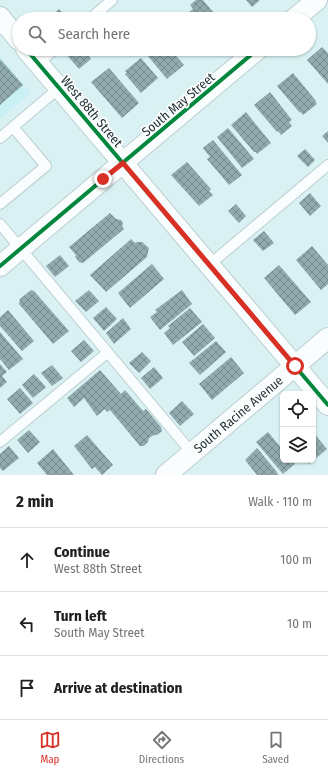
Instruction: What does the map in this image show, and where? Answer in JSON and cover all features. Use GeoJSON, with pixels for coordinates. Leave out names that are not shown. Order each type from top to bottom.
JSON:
{"type":"FeatureCollection","features":[{"type":"Feature","properties":{"kind":"street"},"geometry":{"type":"LineString","coordinates":[[302,12],[316,0]]}},
{"type":"Feature","properties":{"kind":"street"},"geometry":{"type":"LineString","coordinates":[[0,17],[12,32]]}},
{"type":"Feature","properties":{"kind":"street","name":"West 88th Street"},"geometry":{"type":"LineString","coordinates":[[32,56],[328,405]]}},
{"type":"Feature","properties":{"kind":"street","name":"South May Street"},"geometry":{"type":"LineString","coordinates":[[0,266],[250,56]]}},
{"type":"Feature","properties":{"kind":"street","name":"South Racine Avenue"},"geometry":{"type":"LineString","coordinates":[[166,475],[328,338]]}},
{"type":"Feature","properties":{"kind":"lane"},"geometry":{"type":"LineString","coordinates":[[98,12],[112,0]]}},
{"type":"Feature","properties":{"kind":"lane"},"geometry":{"type":"LineString","coordinates":[[0,138],[59,88]]}},
{"type":"Feature","properties":{"kind":"lane"},"geometry":{"type":"LineString","coordinates":[[0,204],[46,166],[13,127]]}},
{"type":"Feature","properties":{"kind":"lane"},"geometry":{"type":"LineString","coordinates":[[209,265],[328,165]]}},
{"type":"Feature","properties":{"kind":"lane"},"geometry":{"type":"LineString","coordinates":[[0,224],[192,453]]}},
{"type":"Feature","properties":{"kind":"lane"},"geometry":{"type":"LineString","coordinates":[[0,442],[108,353]]}},
{"type":"Feature","properties":{"kind":"shaded area"},"geometry":{"type":"Polygon","coordinates":[[[0,56],[31,93],[0,119],[0,56]]]}},
{"type":"Feature","properties":{"kind":"building"},"geometry":{"type":"Polygon","coordinates":[[[196,0],[203,0],[213,12],[189,12],[193,9],[190,5],[196,0]]]}},
{"type":"Feature","properties":{"kind":"building"},"geometry":{"type":"Polygon","coordinates":[[[246,0],[260,0],[252,7],[246,0]]]}},
{"type":"Feature","properties":{"kind":"building"},"geometry":{"type":"Polygon","coordinates":[[[322,47],[328,53],[328,84],[307,60],[312,56],[316,56],[316,52],[322,47]]]}},
{"type":"Feature","properties":{"kind":"building"},"geometry":{"type":"Polygon","coordinates":[[[68,56],[89,56],[91,59],[79,69],[68,56]]]}},
{"type":"Feature","properties":{"kind":"building"},"geometry":{"type":"Polygon","coordinates":[[[148,56],[176,56],[184,65],[167,79],[148,56]]]}},
{"type":"Feature","properties":{"kind":"building"},"geometry":{"type":"Polygon","coordinates":[[[141,58],[158,78],[141,93],[125,74],[127,73],[125,71],[141,58]]]}},
{"type":"Feature","properties":{"kind":"building"},"geometry":{"type":"Polygon","coordinates":[[[0,59],[23,85],[0,105],[0,59]]]}},
{"type":"Feature","properties":{"kind":"building"},"geometry":{"type":"Polygon","coordinates":[[[109,68],[139,103],[122,118],[91,82],[109,68]]]}},
{"type":"Feature","properties":{"kind":"building"},"geometry":{"type":"Polygon","coordinates":[[[293,73],[317,104],[303,115],[277,86],[293,73]]]}},
{"type":"Feature","properties":{"kind":"building"},"geometry":{"type":"Polygon","coordinates":[[[270,92],[292,120],[289,122],[292,126],[281,135],[254,105],[270,92]]]}},
{"type":"Feature","properties":{"kind":"building"},"geometry":{"type":"Polygon","coordinates":[[[246,112],[271,143],[257,154],[231,125],[246,112]]]}},
{"type":"Feature","properties":{"kind":"building"},"geometry":{"type":"Polygon","coordinates":[[[228,128],[254,159],[242,168],[217,137],[228,128]]]}},
{"type":"Feature","properties":{"kind":"building"},"geometry":{"type":"Polygon","coordinates":[[[328,131],[328,143],[322,136],[328,131]]]}},
{"type":"Feature","properties":{"kind":"building"},"geometry":{"type":"Polygon","coordinates":[[[213,140],[242,175],[229,185],[207,159],[210,157],[203,148],[213,140]]]}},
{"type":"Feature","properties":{"kind":"building"},"geometry":{"type":"Polygon","coordinates":[[[305,149],[315,160],[308,167],[297,156],[305,149]]]}},
{"type":"Feature","properties":{"kind":"building"},"geometry":{"type":"Polygon","coordinates":[[[187,162],[211,189],[209,191],[213,195],[199,206],[171,175],[187,162]]]}},
{"type":"Feature","properties":{"kind":"building"},"geometry":{"type":"Polygon","coordinates":[[[310,193],[321,206],[310,216],[299,203],[310,193]]]}},
{"type":"Feature","properties":{"kind":"building"},"geometry":{"type":"Polygon","coordinates":[[[236,204],[246,216],[239,223],[228,211],[236,204]]]}},
{"type":"Feature","properties":{"kind":"building"},"geometry":{"type":"Polygon","coordinates":[[[110,213],[116,219],[121,220],[124,229],[83,263],[79,262],[75,257],[76,255],[69,247],[110,213]]]}},
{"type":"Feature","properties":{"kind":"building"},"geometry":{"type":"Polygon","coordinates":[[[264,231],[274,243],[263,251],[253,240],[264,231]]]}},
{"type":"Feature","properties":{"kind":"building"},"geometry":{"type":"Polygon","coordinates":[[[131,239],[135,243],[142,242],[149,248],[147,257],[106,292],[90,275],[131,239]]]}},
{"type":"Feature","properties":{"kind":"building"},"geometry":{"type":"Polygon","coordinates":[[[312,246],[328,265],[328,284],[321,290],[296,260],[312,246]]]}},
{"type":"Feature","properties":{"kind":"building"},"geometry":{"type":"Polygon","coordinates":[[[60,255],[69,266],[55,277],[46,266],[60,255]]]}},
{"type":"Feature","properties":{"kind":"building"},"geometry":{"type":"Polygon","coordinates":[[[152,264],[164,279],[130,308],[118,293],[152,264]]]}},
{"type":"Feature","properties":{"kind":"building"},"geometry":{"type":"Polygon","coordinates":[[[279,265],[311,302],[295,315],[264,278],[279,265]]]}},
{"type":"Feature","properties":{"kind":"building"},"geometry":{"type":"Polygon","coordinates":[[[31,290],[34,291],[69,331],[53,344],[19,304],[20,299],[31,290]]]}},
{"type":"Feature","properties":{"kind":"building"},"geometry":{"type":"Polygon","coordinates":[[[89,290],[99,301],[86,312],[75,301],[89,290]]]}},
{"type":"Feature","properties":{"kind":"building"},"geometry":{"type":"Polygon","coordinates":[[[182,290],[192,304],[160,330],[150,317],[157,312],[155,310],[182,290]]]}},
{"type":"Feature","properties":{"kind":"building"},"geometry":{"type":"Polygon","coordinates":[[[106,307],[117,319],[104,331],[93,318],[106,307]]]}},
{"type":"Feature","properties":{"kind":"building"},"geometry":{"type":"Polygon","coordinates":[[[190,308],[202,322],[173,345],[164,333],[170,328],[168,326],[190,308]]]}},
{"type":"Feature","properties":{"kind":"building"},"geometry":{"type":"Polygon","coordinates":[[[8,310],[34,341],[22,351],[0,326],[0,317],[8,310]]]}},
{"type":"Feature","properties":{"kind":"building"},"geometry":{"type":"Polygon","coordinates":[[[123,318],[131,329],[114,344],[106,333],[123,318]]]}},
{"type":"Feature","properties":{"kind":"building"},"geometry":{"type":"Polygon","coordinates":[[[203,324],[215,338],[194,356],[182,342],[203,324]]]}},
{"type":"Feature","properties":{"kind":"building"},"geometry":{"type":"Polygon","coordinates":[[[0,332],[23,359],[9,370],[0,359],[0,332]]]}},
{"type":"Feature","properties":{"kind":"building"},"geometry":{"type":"Polygon","coordinates":[[[84,340],[94,351],[81,362],[71,351],[84,340]]]}},
{"type":"Feature","properties":{"kind":"building"},"geometry":{"type":"Polygon","coordinates":[[[216,341],[226,352],[200,375],[189,363],[216,341]]]}},
{"type":"Feature","properties":{"kind":"building"},"geometry":{"type":"Polygon","coordinates":[[[142,352],[151,361],[139,373],[129,363],[142,352]]]}},
{"type":"Feature","properties":{"kind":"building"},"geometry":{"type":"Polygon","coordinates":[[[231,357],[244,373],[212,400],[199,384],[231,357]]]}},
{"type":"Feature","properties":{"kind":"building"},"geometry":{"type":"Polygon","coordinates":[[[0,364],[7,372],[2,376],[7,382],[0,388],[0,364]]]}},
{"type":"Feature","properties":{"kind":"building"},"geometry":{"type":"Polygon","coordinates":[[[52,365],[63,378],[52,386],[41,373],[52,365]]]}},
{"type":"Feature","properties":{"kind":"building"},"geometry":{"type":"Polygon","coordinates":[[[154,367],[163,378],[150,389],[141,378],[154,367]]]}},
{"type":"Feature","properties":{"kind":"building"},"geometry":{"type":"Polygon","coordinates":[[[100,370],[121,394],[125,390],[143,411],[146,409],[161,427],[162,431],[149,438],[148,442],[144,446],[140,446],[110,410],[107,412],[105,409],[97,416],[84,398],[74,407],[67,398],[100,370]]]}},
{"type":"Feature","properties":{"kind":"building"},"geometry":{"type":"Polygon","coordinates":[[[34,374],[46,387],[33,398],[22,385],[34,374]]]}},
{"type":"Feature","properties":{"kind":"building"},"geometry":{"type":"Polygon","coordinates":[[[20,388],[33,403],[20,414],[7,399],[20,388]]]}},
{"type":"Feature","properties":{"kind":"building"},"geometry":{"type":"Polygon","coordinates":[[[182,401],[194,414],[180,426],[169,413],[182,401]]]}},
{"type":"Feature","properties":{"kind":"building"},"geometry":{"type":"Polygon","coordinates":[[[29,430],[40,442],[28,453],[17,440],[29,430]]]}},
{"type":"Feature","properties":{"kind":"building"},"geometry":{"type":"Polygon","coordinates":[[[268,432],[280,446],[280,463],[295,464],[283,474],[256,442],[268,432]]]}},
{"type":"Feature","properties":{"kind":"building"},"geometry":{"type":"Polygon","coordinates":[[[87,435],[113,465],[102,475],[95,467],[92,469],[74,446],[87,435]]]}},
{"type":"Feature","properties":{"kind":"building"},"geometry":{"type":"Polygon","coordinates":[[[316,436],[327,449],[316,458],[316,436]]]}},
{"type":"Feature","properties":{"kind":"building"},"geometry":{"type":"Polygon","coordinates":[[[9,446],[19,458],[3,471],[0,468],[0,454],[9,446]]]}},
{"type":"Feature","properties":{"kind":"building"},"geometry":{"type":"Polygon","coordinates":[[[257,448],[278,475],[257,475],[245,460],[257,448]]]}},
{"type":"Feature","properties":{"kind":"building"},"geometry":{"type":"Polygon","coordinates":[[[53,449],[74,475],[47,475],[37,463],[53,449]]]}},
{"type":"Feature","properties":{"kind":"cycle path"},"geometry":{"type":"LineString","coordinates":[[32,56],[328,405]]}},
{"type":"Feature","properties":{"kind":"cycle path"},"geometry":{"type":"LineString","coordinates":[[0,266],[250,56]]}},
{"type":"Feature","properties":{"kind":"route"},"geometry":{"type":"LineString","coordinates":[[103,179],[123,163],[295,366]]}}]}
